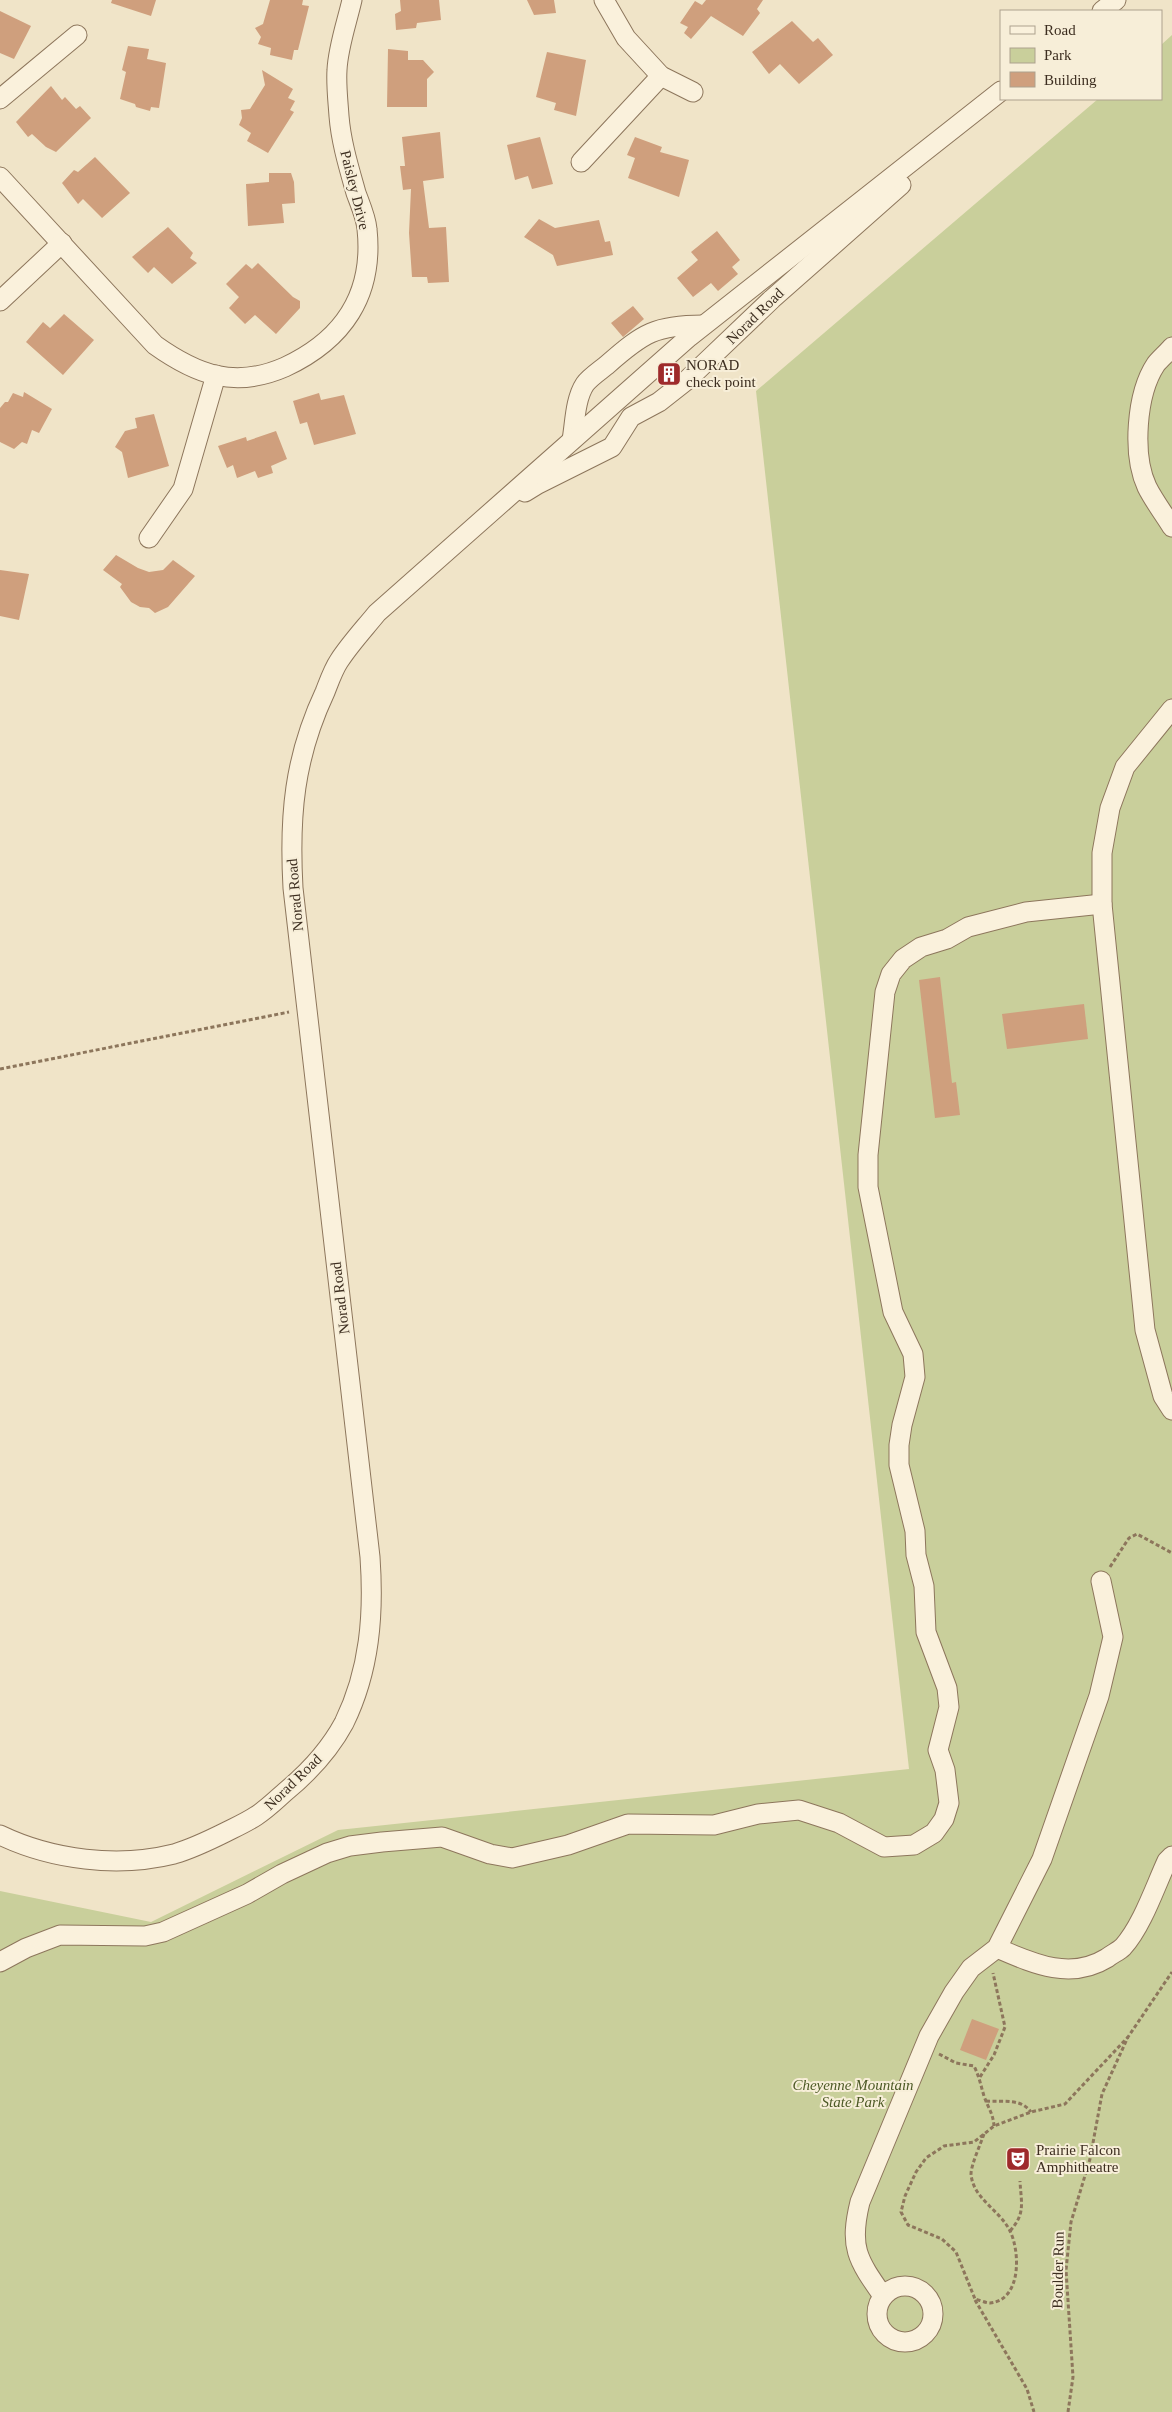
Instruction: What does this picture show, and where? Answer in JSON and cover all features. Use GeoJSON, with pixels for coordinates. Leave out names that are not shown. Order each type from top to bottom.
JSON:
{"type":"FeatureCollection","features":[{"type":"Feature","properties":{"kind":"street","name":"Paisley Drive"},"geometry":{"type":"LineString","coordinates":[[0,177],[155,345],[182,364],[225,378],[266,375],[307,357],[335,335],[355,307],[367,269],[367,228],[347,162],[339,117],[337,69],[352,0]]}},
{"type":"Feature","properties":{"kind":"street"},"geometry":{"type":"LineString","coordinates":[[604,0],[626,38],[661,76],[693,92]]}},
{"type":"Feature","properties":{"kind":"street"},"geometry":{"type":"LineString","coordinates":[[1103,10],[1116,0]]}},
{"type":"Feature","properties":{"kind":"street"},"geometry":{"type":"LineString","coordinates":[[0,99],[77,36]]}},
{"type":"Feature","properties":{"kind":"street"},"geometry":{"type":"LineString","coordinates":[[581,162],[661,76]]}},
{"type":"Feature","properties":{"kind":"street","name":"Norad Road"},"geometry":{"type":"LineString","coordinates":[[0,1835],[17,1844],[56,1855],[126,1860],[174,1854],[213,1838],[256,1817],[294,1784],[322,1756],[344,1723],[362,1675],[370,1635],[373,1597],[370,1557],[293,888],[291,850],[293,804],[303,747],[316,710],[338,661],[377,613],[466,532],[704,325],[1000,92]]}},
{"type":"Feature","properties":{"kind":"street","name":"Norad Road"},"geometry":{"type":"LineString","coordinates":[[466,532],[538,484],[612,446],[631,417],[659,402],[688,380],[779,292],[928,162],[979,108]]}},
{"type":"Feature","properties":{"kind":"street"},"geometry":{"type":"LineString","coordinates":[[0,301],[62,243]]}},
{"type":"Feature","properties":{"kind":"street","name":"Norad Road"},"geometry":{"type":"LineString","coordinates":[[572,440],[578,405],[585,384],[630,344],[648,332],[676,325],[704,325]]}},
{"type":"Feature","properties":{"kind":"street"},"geometry":{"type":"LineString","coordinates":[[1172,347],[1156,365],[1145,392],[1137,429],[1138,462],[1147,487],[1172,527]]}},
{"type":"Feature","properties":{"kind":"street"},"geometry":{"type":"LineString","coordinates":[[149,538],[183,489],[216,375]]}},
{"type":"Feature","properties":{"kind":"street"},"geometry":{"type":"LineString","coordinates":[[1172,709],[1125,767],[1110,808],[1102,852],[1102,904],[1145,1330],[1163,1396],[1172,1410]]}},
{"type":"Feature","properties":{"kind":"street"},"geometry":{"type":"LineString","coordinates":[[0,1962],[26,1948],[60,1935],[145,1936],[163,1932],[247,1894],[282,1874],[327,1853],[350,1846],[442,1837],[490,1854],[512,1858],[568,1845],[628,1824],[714,1825],[758,1814],[800,1810],[839,1823],[884,1847],[914,1844],[934,1833],[944,1819],[949,1803],[944,1770],[938,1750],[949,1706],[947,1688],[926,1632],[924,1586],[916,1555],[915,1531],[899,1466],[901,1432],[915,1377],[914,1354],[893,1312],[868,1187],[868,1155],[885,992],[891,974],[903,959],[921,947],[947,939],[968,927],[1026,912],[1102,904]]}},
{"type":"Feature","properties":{"kind":"street"},"geometry":{"type":"LineString","coordinates":[[883,2296],[861,2266],[856,2247],[854,2226],[860,2202],[925,2046],[954,1992],[971,1968],[989,1954],[1042,1859],[1099,1696],[1113,1637],[1101,1580]]}},
{"type":"Feature","properties":{"kind":"street"},"geometry":{"type":"LineString","coordinates":[[989,1954],[1062,1969],[1082,1968],[1102,1961],[1122,1948],[1134,1932],[1167,1861],[1172,1856]]}},
{"type":"Feature","properties":{"kind":"path"},"geometry":{"type":"LineString","coordinates":[[0,1069],[307,1009]]}},
{"type":"Feature","properties":{"kind":"path"},"geometry":{"type":"LineString","coordinates":[[1101,1580],[1129,1538],[1137,1534],[1172,1553]]}},
{"type":"Feature","properties":{"kind":"path"},"geometry":{"type":"LineString","coordinates":[[980,2077],[994,2055],[1005,2028],[989,1954]]}},
{"type":"Feature","properties":{"kind":"path","name":"Boulder Run"},"geometry":{"type":"LineString","coordinates":[[1068,2412],[1073,2377],[1066,2270],[1070,2222],[1090,2159],[1102,2094],[1128,2036],[1172,1972]]}},
{"type":"Feature","properties":{"kind":"path"},"geometry":{"type":"LineString","coordinates":[[1034,2412],[1027,2389],[975,2299],[956,2252],[942,2239],[908,2226],[901,2212],[905,2196],[916,2172],[926,2158],[944,2146],[974,2142],[994,2126],[1031,2112],[1065,2104],[1128,2036]]}},
{"type":"Feature","properties":{"kind":"path"},"geometry":{"type":"LineString","coordinates":[[925,2046],[956,2063],[974,2066],[980,2077],[986,2101],[992,2112],[994,2126]]}},
{"type":"Feature","properties":{"kind":"path"},"geometry":{"type":"LineString","coordinates":[[986,2101],[1017,2102],[1026,2105],[1031,2112]]}},
{"type":"Feature","properties":{"kind":"path"},"geometry":{"type":"LineString","coordinates":[[975,2299],[990,2303],[1002,2298],[1017,2278],[1015,2252],[1010,2231],[975,2188],[971,2173],[984,2134]]}},
{"type":"Feature","properties":{"kind":"path"},"geometry":{"type":"LineString","coordinates":[[1010,2231],[1020,2220],[1022,2204],[1020,2181]]}},
{"type":"Feature","properties":{"kind":"green space","name":"Cheyenne Mountain State Park"},"geometry":{"type":"Polygon","coordinates":[[[1172,35],[1172,2412],[0,2412],[0,1891],[151,1922],[338,1830],[909,1769],[756,391],[1097,100],[1162,100],[1162,44],[1172,35]]]}},
{"type":"Feature","properties":{"kind":"building"},"geometry":{"type":"Polygon","coordinates":[[[112,0],[156,0],[151,16],[111,3],[112,0]]]}},
{"type":"Feature","properties":{"kind":"building"},"geometry":{"type":"Polygon","coordinates":[[[270,0],[303,0],[302,5],[309,6],[298,50],[294,50],[292,60],[270,55],[271,48],[258,44],[261,37],[255,28],[263,24],[270,0]]]}},
{"type":"Feature","properties":{"kind":"building"},"geometry":{"type":"Polygon","coordinates":[[[400,0],[439,0],[441,20],[417,23],[416,28],[396,30],[395,14],[401,11],[400,0]]]}},
{"type":"Feature","properties":{"kind":"building"},"geometry":{"type":"Polygon","coordinates":[[[527,0],[554,0],[556,13],[534,15],[527,0]]]}},
{"type":"Feature","properties":{"kind":"building"},"geometry":{"type":"Polygon","coordinates":[[[706,0],[763,0],[757,9],[760,13],[743,36],[711,16],[691,39],[684,33],[688,27],[680,23],[695,1],[702,5],[706,0]]]}},
{"type":"Feature","properties":{"kind":"building"},"geometry":{"type":"Polygon","coordinates":[[[0,11],[31,26],[14,59],[0,53],[0,11]]]}},
{"type":"Feature","properties":{"kind":"building"},"geometry":{"type":"Polygon","coordinates":[[[792,21],[813,42],[818,38],[833,55],[799,84],[780,64],[769,74],[752,52],[792,21]]]}},
{"type":"Feature","properties":{"kind":"building"},"geometry":{"type":"Polygon","coordinates":[[[128,46],[149,49],[147,59],[166,63],[159,108],[151,107],[150,111],[120,99],[126,72],[122,70],[128,46]]]}},
{"type":"Feature","properties":{"kind":"building"},"geometry":{"type":"Polygon","coordinates":[[[388,49],[408,51],[408,60],[423,60],[434,72],[427,79],[427,107],[387,107],[388,49]]]}},
{"type":"Feature","properties":{"kind":"building"},"geometry":{"type":"Polygon","coordinates":[[[547,52],[586,60],[576,116],[554,110],[556,103],[536,97],[547,52]]]}},
{"type":"Feature","properties":{"kind":"building"},"geometry":{"type":"Polygon","coordinates":[[[262,70],[293,89],[288,98],[295,101],[290,110],[294,112],[268,153],[247,141],[251,133],[239,125],[242,118],[241,110],[250,109],[265,85],[262,70]]]}},
{"type":"Feature","properties":{"kind":"building"},"geometry":{"type":"Polygon","coordinates":[[[51,86],[62,100],[65,97],[76,109],[80,106],[91,118],[56,152],[46,147],[32,134],[28,137],[16,122],[51,86]]]}},
{"type":"Feature","properties":{"kind":"building"},"geometry":{"type":"Polygon","coordinates":[[[440,132],[444,178],[423,181],[429,228],[446,227],[449,282],[428,283],[427,277],[412,277],[409,233],[411,189],[403,190],[400,166],[405,166],[402,137],[440,132]]]}},
{"type":"Feature","properties":{"kind":"building"},"geometry":{"type":"Polygon","coordinates":[[[540,137],[553,184],[532,189],[528,176],[515,180],[507,145],[540,137]]]}},
{"type":"Feature","properties":{"kind":"building"},"geometry":{"type":"Polygon","coordinates":[[[635,137],[662,147],[660,152],[689,160],[679,197],[628,178],[635,158],[627,155],[635,137]]]}},
{"type":"Feature","properties":{"kind":"building"},"geometry":{"type":"Polygon","coordinates":[[[95,157],[130,193],[102,218],[83,199],[78,204],[62,183],[74,170],[78,172],[95,157]]]}},
{"type":"Feature","properties":{"kind":"building"},"geometry":{"type":"Polygon","coordinates":[[[269,173],[291,173],[294,182],[295,203],[282,204],[284,223],[248,226],[246,184],[269,182],[269,173]]]}},
{"type":"Feature","properties":{"kind":"building"},"geometry":{"type":"Polygon","coordinates":[[[539,219],[555,228],[599,220],[605,242],[610,241],[613,255],[557,266],[553,255],[524,237],[539,219]]]}},
{"type":"Feature","properties":{"kind":"building"},"geometry":{"type":"Polygon","coordinates":[[[168,227],[193,253],[190,258],[197,263],[172,284],[154,267],[148,273],[132,257],[168,227]]]}},
{"type":"Feature","properties":{"kind":"building"},"geometry":{"type":"Polygon","coordinates":[[[717,231],[740,260],[732,267],[738,274],[718,291],[711,283],[693,297],[677,278],[698,260],[691,252],[717,231]]]}},
{"type":"Feature","properties":{"kind":"building"},"geometry":{"type":"Polygon","coordinates":[[[258,263],[293,297],[300,301],[300,308],[276,334],[255,315],[245,324],[229,308],[239,297],[226,284],[246,264],[252,269],[258,263]]]}},
{"type":"Feature","properties":{"kind":"building"},"geometry":{"type":"Polygon","coordinates":[[[633,306],[644,319],[623,337],[611,323],[633,306]]]}},
{"type":"Feature","properties":{"kind":"building"},"geometry":{"type":"Polygon","coordinates":[[[64,314],[94,340],[63,375],[26,342],[43,322],[50,328],[64,314]]]}},
{"type":"Feature","properties":{"kind":"building"},"geometry":{"type":"Polygon","coordinates":[[[676,363],[681,370],[661,386],[657,380],[676,363]]]}},
{"type":"Feature","properties":{"kind":"building"},"geometry":{"type":"Polygon","coordinates":[[[24,392],[52,409],[39,433],[32,430],[27,444],[22,442],[14,449],[0,442],[0,408],[5,402],[8,402],[13,393],[23,397],[24,392]]]}},
{"type":"Feature","properties":{"kind":"building"},"geometry":{"type":"Polygon","coordinates":[[[319,393],[321,400],[344,395],[356,434],[314,445],[307,422],[300,424],[293,401],[319,393]]]}},
{"type":"Feature","properties":{"kind":"building"},"geometry":{"type":"Polygon","coordinates":[[[154,414],[169,466],[128,478],[122,452],[115,447],[125,431],[137,428],[135,418],[154,414]]]}},
{"type":"Feature","properties":{"kind":"building"},"geometry":{"type":"Polygon","coordinates":[[[276,431],[287,459],[271,466],[273,473],[258,478],[255,471],[237,478],[233,465],[227,468],[218,446],[246,437],[247,441],[276,431]]]}},
{"type":"Feature","properties":{"kind":"building"},"geometry":{"type":"Polygon","coordinates":[[[116,555],[149,572],[163,570],[173,560],[195,576],[168,607],[155,613],[149,608],[140,607],[131,602],[120,587],[122,584],[103,570],[116,555]]]}},
{"type":"Feature","properties":{"kind":"building"},"geometry":{"type":"Polygon","coordinates":[[[0,570],[29,574],[19,620],[0,616],[0,570]]]}},
{"type":"Feature","properties":{"kind":"building"},"geometry":{"type":"Polygon","coordinates":[[[940,977],[952,1083],[956,1082],[960,1115],[935,1118],[919,980],[940,977]]]}},
{"type":"Feature","properties":{"kind":"building"},"geometry":{"type":"Polygon","coordinates":[[[1084,1004],[1088,1039],[1007,1049],[1002,1014],[1084,1004]]]}},
{"type":"Feature","properties":{"kind":"building"},"geometry":{"type":"Polygon","coordinates":[[[972,2019],[999,2029],[986,2060],[960,2050],[972,2019]]]}},
{"type":"Feature","properties":{"kind":"place","name":"NORAD check point"},"geometry":{"type":"Point","coordinates":[669,374]}},
{"type":"Feature","properties":{"kind":"place","name":"Prairie Falcon Amphitheatre"},"geometry":{"type":"Point","coordinates":[1018,2159]}}]}
